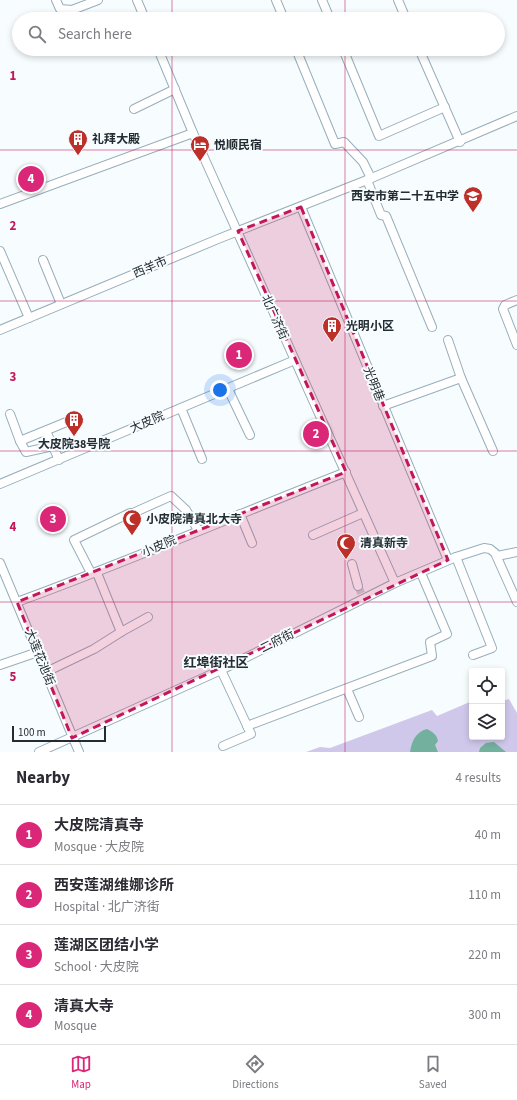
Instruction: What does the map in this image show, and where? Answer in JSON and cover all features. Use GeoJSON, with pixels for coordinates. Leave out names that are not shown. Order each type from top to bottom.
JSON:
{"type":"FeatureCollection","features":[{"type":"Feature","properties":{"kind":"street"},"geometry":{"type":"LineString","coordinates":[[56,0],[60,10],[72,10],[98,0]]}},
{"type":"Feature","properties":{"kind":"street"},"geometry":{"type":"LineString","coordinates":[[137,0],[142,12]]}},
{"type":"Feature","properties":{"kind":"street"},"geometry":{"type":"LineString","coordinates":[[276,0],[281,12]]}},
{"type":"Feature","properties":{"kind":"street"},"geometry":{"type":"LineString","coordinates":[[322,0],[327,12]]}},
{"type":"Feature","properties":{"kind":"street"},"geometry":{"type":"LineString","coordinates":[[398,0],[403,12]]}},
{"type":"Feature","properties":{"kind":"street","name":"北广济街"},"geometry":{"type":"LineString","coordinates":[[161,56],[395,583]]}},
{"type":"Feature","properties":{"kind":"street"},"geometry":{"type":"LineString","coordinates":[[299,56],[336,144],[344,142],[363,162],[381,215],[386,216],[432,327]]}},
{"type":"Feature","properties":{"kind":"street"},"geometry":{"type":"LineString","coordinates":[[345,56],[379,136],[445,107]]}},
{"type":"Feature","properties":{"kind":"street"},"geometry":{"type":"LineString","coordinates":[[422,56],[460,142]]}},
{"type":"Feature","properties":{"kind":"street"},"geometry":{"type":"LineString","coordinates":[[134,108],[175,89]]}},
{"type":"Feature","properties":{"kind":"street","name":"西羊市"},"geometry":{"type":"LineString","coordinates":[[0,330],[238,231],[460,142],[517,116]]}},
{"type":"Feature","properties":{"kind":"street"},"geometry":{"type":"LineString","coordinates":[[0,204],[194,133]]}},
{"type":"Feature","properties":{"kind":"street","name":"光明巷"},"geometry":{"type":"LineString","coordinates":[[300,207],[448,560]]}},
{"type":"Feature","properties":{"kind":"street"},"geometry":{"type":"LineString","coordinates":[[0,251],[29,318]]}},
{"type":"Feature","properties":{"kind":"street"},"geometry":{"type":"LineString","coordinates":[[43,260],[61,304]]}},
{"type":"Feature","properties":{"kind":"street"},"geometry":{"type":"LineString","coordinates":[[517,300],[506,305],[503,309],[517,345]]}},
{"type":"Feature","properties":{"kind":"street"},"geometry":{"type":"LineString","coordinates":[[448,340],[462,378],[493,451]]}},
{"type":"Feature","properties":{"kind":"street","name":"大皮院"},"geometry":{"type":"LineString","coordinates":[[0,484],[295,360]]}},
{"type":"Feature","properties":{"kind":"street"},"geometry":{"type":"LineString","coordinates":[[383,406],[462,378]]}},
{"type":"Feature","properties":{"kind":"street"},"geometry":{"type":"LineString","coordinates":[[228,389],[250,435]]}},
{"type":"Feature","properties":{"kind":"street"},"geometry":{"type":"LineString","coordinates":[[181,408],[202,459]]}},
{"type":"Feature","properties":{"kind":"street"},"geometry":{"type":"LineString","coordinates":[[10,414],[20,441],[26,452],[53,446]]}},
{"type":"Feature","properties":{"kind":"street"},"geometry":{"type":"LineString","coordinates":[[20,441],[69,421]]}},
{"type":"Feature","properties":{"kind":"street"},"geometry":{"type":"LineString","coordinates":[[46,431],[59,460]]}},
{"type":"Feature","properties":{"kind":"street","name":"小皮院"},"geometry":{"type":"LineString","coordinates":[[17,602],[97,573],[198,530],[346,472]]}},
{"type":"Feature","properties":{"kind":"street"},"geometry":{"type":"LineString","coordinates":[[120,632],[97,573],[91,573],[74,540],[130,513],[171,496],[186,510],[198,530]]}},
{"type":"Feature","properties":{"kind":"street"},"geometry":{"type":"LineString","coordinates":[[313,535],[363,513]]}},
{"type":"Feature","properties":{"kind":"street"},"geometry":{"type":"LineString","coordinates":[[240,514],[252,543]]}},
{"type":"Feature","properties":{"kind":"street","name":"二府街"},"geometry":{"type":"LineString","coordinates":[[39,752],[221,670],[363,597],[448,560],[484,548],[492,550],[497,556]]}},
{"type":"Feature","properties":{"kind":"street"},"geometry":{"type":"LineString","coordinates":[[517,552],[497,556],[517,602]]}},
{"type":"Feature","properties":{"kind":"street"},"geometry":{"type":"LineString","coordinates":[[456,557],[492,648],[473,655]]}},
{"type":"Feature","properties":{"kind":"street","name":"大莲花池街"},"geometry":{"type":"LineString","coordinates":[[0,563],[79,752]]}},
{"type":"Feature","properties":{"kind":"street"},"geometry":{"type":"LineString","coordinates":[[352,564],[358,586]]}},
{"type":"Feature","properties":{"kind":"street"},"geometry":{"type":"LineString","coordinates":[[247,726],[304,703],[412,665],[432,656],[430,642],[447,634],[420,572]]}},
{"type":"Feature","properties":{"kind":"street"},"geometry":{"type":"LineString","coordinates":[[46,672],[94,649],[120,632],[148,617]]}},
{"type":"Feature","properties":{"kind":"street"},"geometry":{"type":"LineString","coordinates":[[0,665],[38,652]]}},
{"type":"Feature","properties":{"kind":"street"},"geometry":{"type":"LineString","coordinates":[[221,670],[251,734],[223,746]]}},
{"type":"Feature","properties":{"kind":"street"},"geometry":{"type":"LineString","coordinates":[[347,689],[359,717]]}},
{"type":"Feature","properties":{"kind":"highlighted area"},"geometry":{"type":"Polygon","coordinates":[[[301,207],[448,560],[72,738],[17,602],[346,472],[238,231],[301,207]]]}},
{"type":"Feature","properties":{"kind":"shaded area"},"geometry":{"type":"Polygon","coordinates":[[[509,699],[517,713],[517,752],[306,752],[320,747],[330,748],[432,710],[437,716],[469,702],[469,740],[505,740],[505,700],[509,699]]]}},
{"type":"Feature","properties":{"kind":"shaded area"},"geometry":{"type":"Polygon","coordinates":[[[427,729],[437,737],[438,741],[435,745],[438,752],[410,752],[417,734],[427,729]]]}},
{"type":"Feature","properties":{"kind":"shaded area"},"geometry":{"type":"Polygon","coordinates":[[[494,742],[506,752],[479,752],[480,748],[486,743],[494,742]]]}},
{"type":"Feature","properties":{"kind":"tunnel"},"geometry":{"type":"LineString","coordinates":[[358,586],[362,595]]}},
{"type":"Feature","properties":{"kind":"place","name":"礼拜大殿"},"geometry":{"type":"Point","coordinates":[78,156]}},
{"type":"Feature","properties":{"kind":"place","name":"悦顺民宿"},"geometry":{"type":"Point","coordinates":[200,162]}},
{"type":"Feature","properties":{"kind":"place","name":"清真大寺"},"geometry":{"type":"Point","coordinates":[31,179]}},
{"type":"Feature","properties":{"kind":"place","name":"西安市第二十五中学"},"geometry":{"type":"Point","coordinates":[473,213]}},
{"type":"Feature","properties":{"kind":"place","name":"光明小区"},"geometry":{"type":"Point","coordinates":[332,343]}},
{"type":"Feature","properties":{"kind":"place","name":"大皮院清真寺"},"geometry":{"type":"Point","coordinates":[239,355]}},
{"type":"Feature","properties":{"kind":"place","name":"西安莲湖维娜诊所"},"geometry":{"type":"Point","coordinates":[316,434]}},
{"type":"Feature","properties":{"kind":"place","name":"大皮院38号院"},"geometry":{"type":"Point","coordinates":[74,437]}},
{"type":"Feature","properties":{"kind":"place","name":"莲湖区团结小学"},"geometry":{"type":"Point","coordinates":[53,519]}},
{"type":"Feature","properties":{"kind":"place","name":"小皮院清真北大寺"},"geometry":{"type":"Point","coordinates":[132,536]}},
{"type":"Feature","properties":{"kind":"place","name":"清真新寺"},"geometry":{"type":"Point","coordinates":[346,560]}},
{"type":"Feature","properties":{"kind":"district","name":"红埠街社区"},"geometry":{"type":"Point","coordinates":[216,662]}}]}
